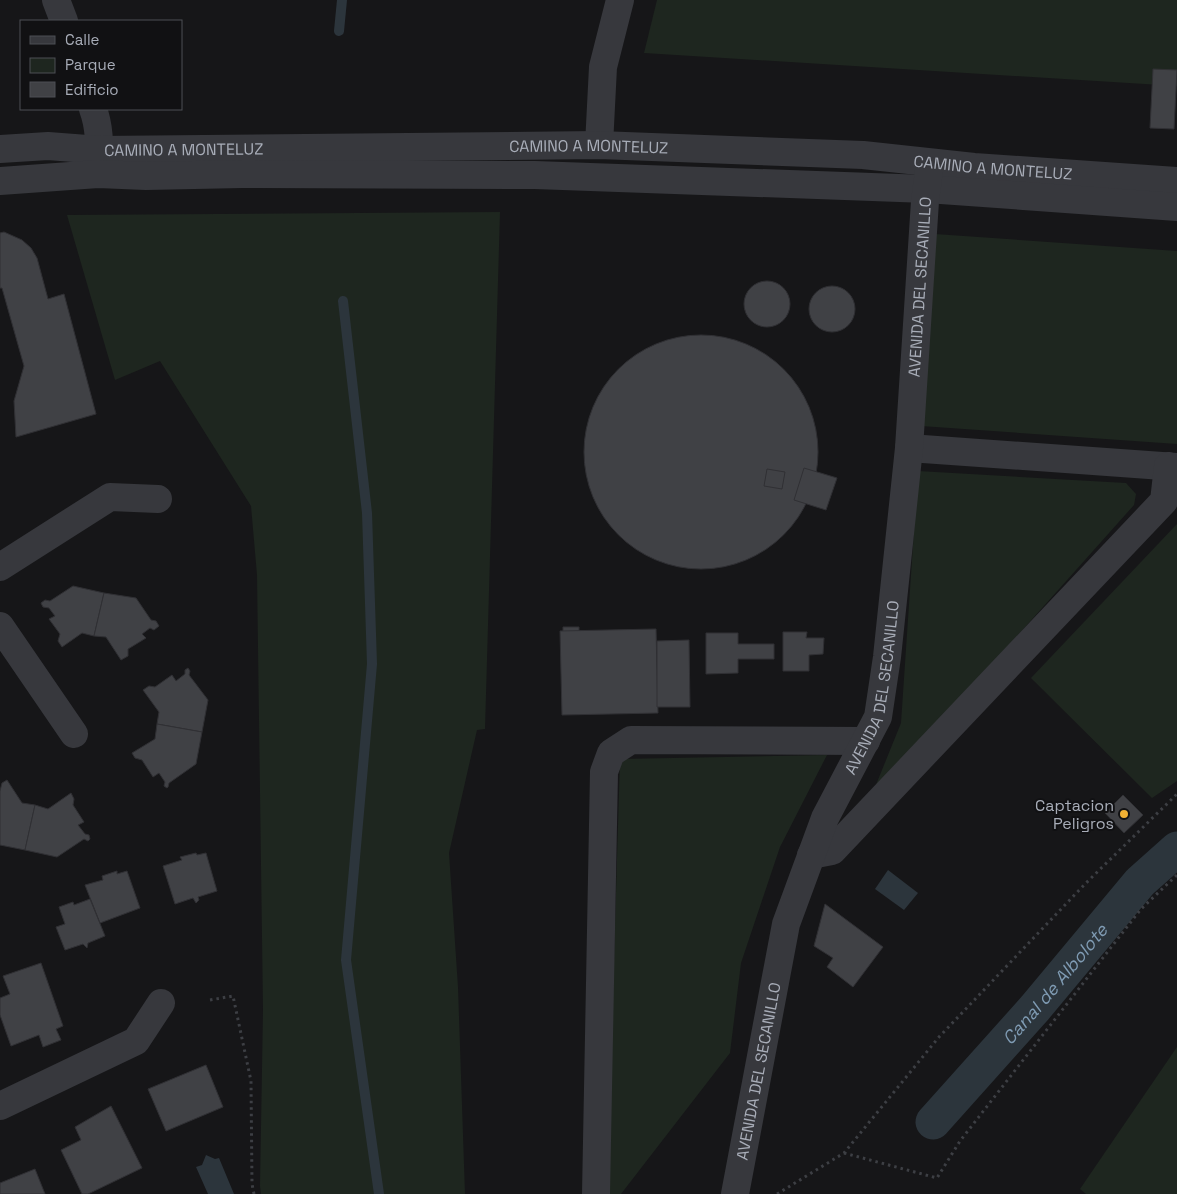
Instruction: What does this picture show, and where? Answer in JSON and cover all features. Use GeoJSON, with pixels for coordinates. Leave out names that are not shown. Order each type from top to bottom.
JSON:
{"type":"FeatureCollection","features":[{"type":"Feature","properties":{"kind":"street"},"geometry":{"type":"LineString","coordinates":[[56,0],[64,20]]}},
{"type":"Feature","properties":{"kind":"street"},"geometry":{"type":"LineString","coordinates":[[599,146],[603,67],[620,0]]}},
{"type":"Feature","properties":{"kind":"street"},"geometry":{"type":"LineString","coordinates":[[93,110],[96,118],[99,162]]}},
{"type":"Feature","properties":{"kind":"street","name":"CAMINO A MONTELUZ"},"geometry":{"type":"LineString","coordinates":[[0,148],[48,146],[146,176],[242,174],[535,175],[927,189],[1177,207]]}},
{"type":"Feature","properties":{"kind":"street","name":"CAMINO A MONTELUZ"},"geometry":{"type":"LineString","coordinates":[[0,181],[99,162],[599,146],[863,155],[930,163],[1177,181]]}},
{"type":"Feature","properties":{"kind":"street","name":"AVENIDA DEL SECANILLO"},"geometry":{"type":"LineString","coordinates":[[735,1194],[786,924],[825,818],[878,717],[887,657],[909,448],[930,163]]}},
{"type":"Feature","properties":{"kind":"street"},"geometry":{"type":"LineString","coordinates":[[812,855],[832,851],[1164,501],[1172,467],[909,448]]}},
{"type":"Feature","properties":{"kind":"street"},"geometry":{"type":"LineString","coordinates":[[0,567],[110,497],[158,499]]}},
{"type":"Feature","properties":{"kind":"street"},"geometry":{"type":"LineString","coordinates":[[0,626],[74,734]]}},
{"type":"Feature","properties":{"kind":"street"},"geometry":{"type":"LineString","coordinates":[[596,1194],[604,772],[611,753],[631,740],[866,741]]}},
{"type":"Feature","properties":{"kind":"street"},"geometry":{"type":"LineString","coordinates":[[0,1106],[136,1041],[161,1003]]}},
{"type":"Feature","properties":{"kind":"path"},"geometry":{"type":"LineString","coordinates":[[777,1194],[844,1153],[938,1037],[1085,884],[1177,794]]}},
{"type":"Feature","properties":{"kind":"path"},"geometry":{"type":"LineString","coordinates":[[844,1153],[937,1178],[960,1141],[1141,909],[1177,875]]}},
{"type":"Feature","properties":{"kind":"path"},"geometry":{"type":"LineString","coordinates":[[210,1000],[233,996],[251,1081],[252,1184],[254,1194]]}},
{"type":"Feature","properties":{"kind":"green space"},"geometry":{"type":"Polygon","coordinates":[[[657,0],[1177,0],[1177,86],[644,53],[657,0]]]}},
{"type":"Feature","properties":{"kind":"green space"},"geometry":{"type":"Polygon","coordinates":[[[500,212],[485,729],[477,730],[449,853],[458,987],[465,1194],[261,1194],[263,1010],[257,575],[251,506],[160,361],[115,380],[67,215],[500,212]]]}},
{"type":"Feature","properties":{"kind":"green space"},"geometry":{"type":"Polygon","coordinates":[[[935,234],[1177,251],[1177,444],[921,426],[935,234]]]}},
{"type":"Feature","properties":{"kind":"green space"},"geometry":{"type":"Polygon","coordinates":[[[918,471],[1126,483],[1136,494],[1134,505],[869,802],[901,723],[918,471]]]}},
{"type":"Feature","properties":{"kind":"green space"},"geometry":{"type":"Polygon","coordinates":[[[1177,524],[1177,781],[1152,798],[1031,678],[1177,524]]]}},
{"type":"Feature","properties":{"kind":"green space"},"geometry":{"type":"Polygon","coordinates":[[[827,755],[780,847],[741,963],[730,1053],[621,1194],[607,1194],[620,759],[827,755]]]}},
{"type":"Feature","properties":{"kind":"green space"},"geometry":{"type":"Polygon","coordinates":[[[1177,1047],[1177,1194],[1086,1194],[1080,1189],[1177,1047]]]}},
{"type":"Feature","properties":{"kind":"shaded area"},"geometry":{"type":"Polygon","coordinates":[[[888,870],[918,893],[904,910],[875,889],[888,870]]]}},
{"type":"Feature","properties":{"kind":"shaded area"},"geometry":{"type":"Polygon","coordinates":[[[206,1155],[215,1159],[219,1158],[234,1194],[208,1194],[196,1167],[202,1165],[206,1155]]]}},
{"type":"Feature","properties":{"kind":"building"},"geometry":{"type":"Polygon","coordinates":[[[1153,69],[1177,70],[1174,129],[1150,128],[1153,69]]]}},
{"type":"Feature","properties":{"kind":"building"},"geometry":{"type":"Polygon","coordinates":[[[4,232],[22,240],[31,248],[37,258],[48,299],[64,294],[96,414],[16,437],[14,401],[24,366],[2,288],[0,288],[0,233],[4,232]]]}},
{"type":"Feature","properties":{"kind":"building"},"geometry":{"type":"Polygon","coordinates":[[[762,281],[772,281],[786,291],[790,304],[786,317],[780,323],[772,327],[762,327],[748,317],[744,309],[744,299],[754,285],[762,281]]]}},
{"type":"Feature","properties":{"kind":"building"},"geometry":{"type":"Polygon","coordinates":[[[827,286],[837,286],[851,296],[855,309],[851,322],[845,328],[837,332],[827,332],[813,322],[809,314],[809,304],[819,290],[827,286]]]}},
{"type":"Feature","properties":{"kind":"building"},"geometry":{"type":"Polygon","coordinates":[[[690,335],[712,335],[746,344],[766,355],[784,369],[798,387],[809,407],[816,429],[818,452],[816,475],[809,497],[798,517],[784,535],[756,555],[735,564],[712,569],[690,569],[667,564],[646,555],[627,543],[610,526],[598,507],[589,486],[584,463],[584,441],[589,418],[598,397],[610,378],[627,361],[646,349],[667,340],[690,335]]]}},
{"type":"Feature","properties":{"kind":"building"},"geometry":{"type":"Polygon","coordinates":[[[804,468],[837,478],[826,510],[794,500],[804,468]]]}},
{"type":"Feature","properties":{"kind":"building"},"geometry":{"type":"Polygon","coordinates":[[[767,469],[785,472],[782,489],[764,486],[767,469]]]}},
{"type":"Feature","properties":{"kind":"building"},"geometry":{"type":"Polygon","coordinates":[[[73,586],[104,593],[94,636],[82,633],[62,647],[58,641],[60,634],[49,619],[55,616],[49,608],[43,607],[41,603],[45,600],[50,601],[73,586]]]}},
{"type":"Feature","properties":{"kind":"building"},"geometry":{"type":"Polygon","coordinates":[[[104,593],[136,598],[151,620],[156,621],[159,626],[154,630],[150,628],[142,634],[146,638],[128,649],[128,656],[121,660],[106,637],[94,636],[104,593]]]}},
{"type":"Feature","properties":{"kind":"building"},"geometry":{"type":"Polygon","coordinates":[[[563,627],[579,627],[579,643],[563,644],[563,627]]]}},
{"type":"Feature","properties":{"kind":"building"},"geometry":{"type":"Polygon","coordinates":[[[656,629],[658,713],[562,715],[560,631],[656,629]]]}},
{"type":"Feature","properties":{"kind":"building"},"geometry":{"type":"Polygon","coordinates":[[[783,632],[807,632],[806,638],[824,638],[823,654],[809,655],[809,671],[783,671],[783,632]]]}},
{"type":"Feature","properties":{"kind":"building"},"geometry":{"type":"Polygon","coordinates":[[[706,633],[738,633],[738,644],[774,644],[774,659],[738,659],[738,673],[706,674],[706,633]]]}},
{"type":"Feature","properties":{"kind":"building"},"geometry":{"type":"Polygon","coordinates":[[[689,640],[690,707],[657,707],[657,641],[689,640]]]}},
{"type":"Feature","properties":{"kind":"building"},"geometry":{"type":"Polygon","coordinates":[[[188,668],[190,671],[189,675],[208,700],[202,732],[157,724],[159,712],[143,690],[149,686],[155,687],[172,675],[176,681],[185,674],[185,670],[188,668]]]}},
{"type":"Feature","properties":{"kind":"building"},"geometry":{"type":"Polygon","coordinates":[[[157,724],[202,732],[196,764],[169,783],[167,788],[164,786],[165,782],[159,773],[153,777],[142,760],[135,758],[132,753],[155,739],[157,724]]]}},
{"type":"Feature","properties":{"kind":"building"},"geometry":{"type":"Polygon","coordinates":[[[7,780],[22,803],[35,805],[25,850],[0,845],[0,791],[2,783],[7,780]]]}},
{"type":"Feature","properties":{"kind":"building"},"geometry":{"type":"Polygon","coordinates":[[[71,793],[74,799],[73,805],[84,822],[78,825],[85,834],[89,835],[90,839],[88,841],[84,839],[57,857],[25,850],[35,805],[48,809],[71,793]]]}},
{"type":"Feature","properties":{"kind":"building","name":"Captacion Peligros"},"geometry":{"type":"Polygon","coordinates":[[[1123,795],[1143,815],[1124,833],[1105,813],[1123,795]]]}},
{"type":"Feature","properties":{"kind":"building"},"geometry":{"type":"Polygon","coordinates":[[[196,853],[197,855],[206,853],[217,891],[198,897],[199,900],[196,903],[193,898],[175,904],[163,866],[182,860],[180,857],[196,853]]]}},
{"type":"Feature","properties":{"kind":"building"},"geometry":{"type":"Polygon","coordinates":[[[117,871],[117,874],[127,871],[140,908],[100,923],[85,885],[103,880],[102,876],[117,871]]]}},
{"type":"Feature","properties":{"kind":"building"},"geometry":{"type":"Polygon","coordinates":[[[90,899],[105,936],[88,943],[87,948],[83,944],[65,950],[56,927],[65,924],[59,907],[73,902],[74,905],[90,899]]]}},
{"type":"Feature","properties":{"kind":"building"},"geometry":{"type":"Polygon","coordinates":[[[825,904],[883,947],[853,987],[827,967],[833,958],[814,946],[825,904]]]}},
{"type":"Feature","properties":{"kind":"building"},"geometry":{"type":"Polygon","coordinates":[[[41,963],[63,1026],[56,1029],[61,1040],[43,1047],[39,1035],[11,1046],[0,1015],[0,998],[10,994],[3,976],[41,963]]]}},
{"type":"Feature","properties":{"kind":"building"},"geometry":{"type":"Polygon","coordinates":[[[206,1065],[223,1107],[166,1131],[148,1089],[206,1065]]]}},
{"type":"Feature","properties":{"kind":"building"},"geometry":{"type":"Polygon","coordinates":[[[111,1106],[142,1168],[88,1194],[82,1194],[61,1150],[81,1140],[75,1127],[111,1106]]]}},
{"type":"Feature","properties":{"kind":"building"},"geometry":{"type":"Polygon","coordinates":[[[35,1169],[45,1194],[0,1194],[0,1183],[35,1169]]]}},
{"type":"Feature","properties":{"kind":"waterway"},"geometry":{"type":"LineString","coordinates":[[339,31],[342,0]]}},
{"type":"Feature","properties":{"kind":"waterway"},"geometry":{"type":"LineString","coordinates":[[343,301],[367,513],[372,664],[346,960],[379,1194]]}},
{"type":"Feature","properties":{"kind":"waterway","name":"Canal de Albolote"},"geometry":{"type":"LineString","coordinates":[[933,1122],[1035,1008],[1140,882],[1177,849]]}},
{"type":"Feature","properties":{"kind":"place","name":"Captacion Peligros"},"geometry":{"type":"Point","coordinates":[1124,814]}}]}
